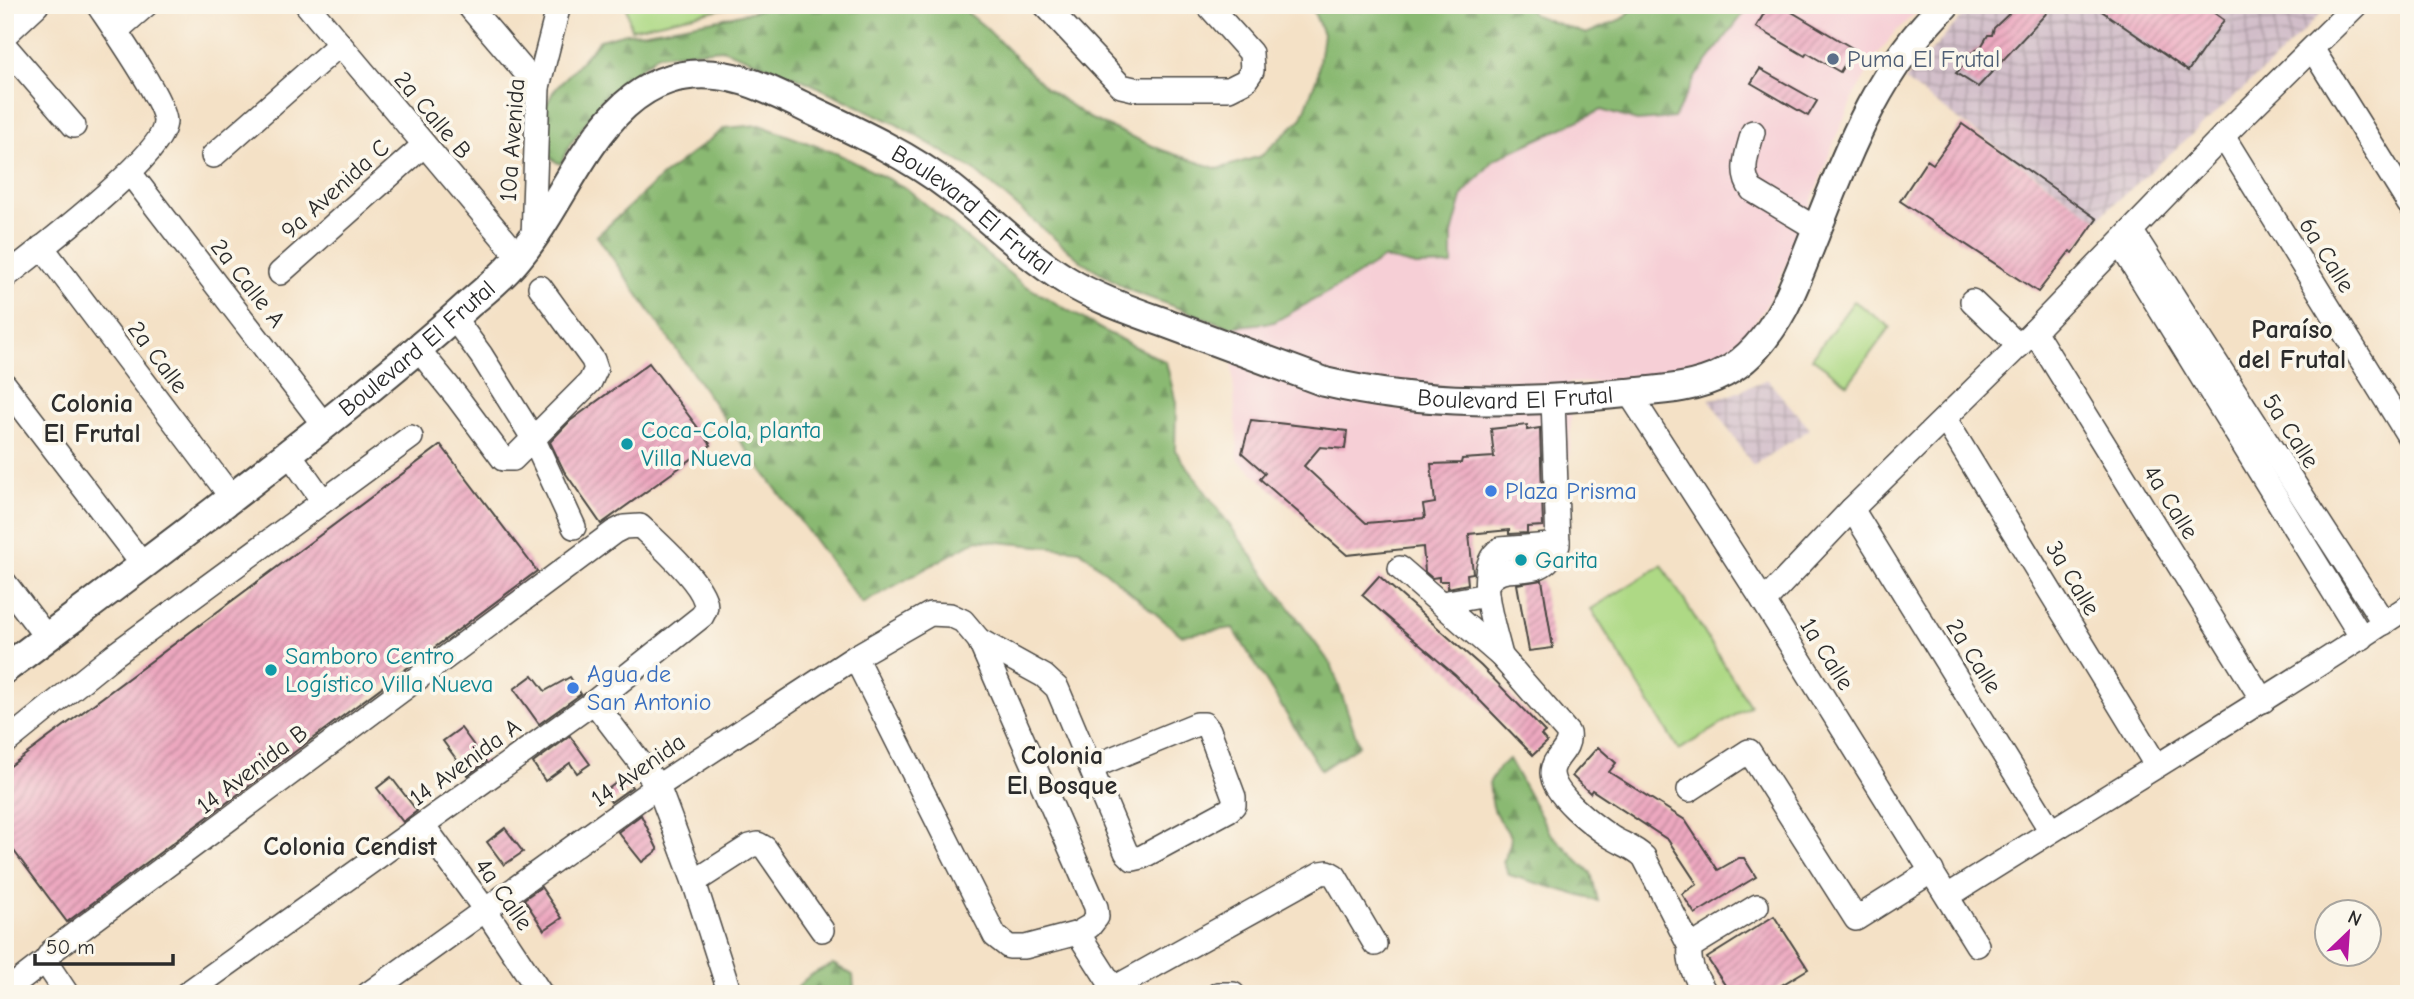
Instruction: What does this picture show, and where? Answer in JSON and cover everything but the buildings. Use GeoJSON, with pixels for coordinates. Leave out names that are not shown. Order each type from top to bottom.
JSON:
{"type":"FeatureCollection","features":[{"type":"Feature","properties":{"kind":"main road","name":"Boulevard El Frutal"},"geometry":{"type":"LineString","coordinates":[[5,669],[232,498],[454,318],[526,248],[592,145],[629,99],[646,89],[674,79],[703,75],[723,76],[771,92],[901,155],[929,172],[1046,268],[1080,288],[1134,312],[1325,382],[1356,389],[1447,400],[1494,402],[1553,399],[1673,388],[1713,378],[1746,358],[1766,336],[1785,305],[1878,88],[1915,35],[1945,5]]}},
{"type":"Feature","properties":{"kind":"street"},"geometry":{"type":"LineString","coordinates":[[5,35],[37,5]]}},
{"type":"Feature","properties":{"kind":"street"},"geometry":{"type":"LineString","coordinates":[[5,277],[130,173],[158,142],[163,131],[165,120],[149,86],[98,5]]}},
{"type":"Feature","properties":{"kind":"street"},"geometry":{"type":"LineString","coordinates":[[116,31],[146,5]]}},
{"type":"Feature","properties":{"kind":"street","name":"2a Calle B"},"geometry":{"type":"LineString","coordinates":[[307,5],[424,145],[526,248]]}},
{"type":"Feature","properties":{"kind":"street"},"geometry":{"type":"LineString","coordinates":[[468,5],[538,86]]}},
{"type":"Feature","properties":{"kind":"street","name":"10a Avenida"},"geometry":{"type":"LineString","coordinates":[[526,248],[538,86],[559,5]]}},
{"type":"Feature","properties":{"kind":"street"},"geometry":{"type":"LineString","coordinates":[[1045,5],[1121,86],[1133,89],[1229,89],[1241,85],[1252,71],[1253,59],[1248,47],[1208,5]]}},
{"type":"Feature","properties":{"kind":"street"},"geometry":{"type":"LineString","coordinates":[[1764,602],[1852,509],[2027,339],[2223,136],[2356,5]]}},
{"type":"Feature","properties":{"kind":"street"},"geometry":{"type":"LineString","coordinates":[[214,156],[340,44]]}},
{"type":"Feature","properties":{"kind":"street"},"geometry":{"type":"LineString","coordinates":[[5,46],[75,126]]}},
{"type":"Feature","properties":{"kind":"street"},"geometry":{"type":"LineString","coordinates":[[2313,50],[2409,204]]}},
{"type":"Feature","properties":{"kind":"street"},"geometry":{"type":"LineString","coordinates":[[1753,132],[1744,169],[1746,183],[1752,190],[1817,229]]}},
{"type":"Feature","properties":{"kind":"street","name":"6a Calle"},"geometry":{"type":"LineString","coordinates":[[2223,136],[2409,437]]}},
{"type":"Feature","properties":{"kind":"street","name":"9a Avenida C"},"geometry":{"type":"LineString","coordinates":[[280,272],[424,145]]}},
{"type":"Feature","properties":{"kind":"street","name":"2a Calle A"},"geometry":{"type":"LineString","coordinates":[[130,173],[324,425]]}},
{"type":"Feature","properties":{"kind":"street","name":"5a Calle"},"geometry":{"type":"LineString","coordinates":[[2126,238],[2384,623]]}},
{"type":"Feature","properties":{"kind":"street","name":"5a Calle"},"geometry":{"type":"LineString","coordinates":[[2126,238],[2362,638]]}},
{"type":"Feature","properties":{"kind":"street","name":"2a Calle"},"geometry":{"type":"LineString","coordinates":[[42,247],[232,498]]}},
{"type":"Feature","properties":{"kind":"street"},"geometry":{"type":"LineString","coordinates":[[418,349],[503,459],[513,459],[590,382],[596,369],[593,360],[540,287]]}},
{"type":"Feature","properties":{"kind":"street","name":"4a Calle"},"geometry":{"type":"LineString","coordinates":[[1972,301],[2027,339],[2263,701]]}},
{"type":"Feature","properties":{"kind":"street"},"geometry":{"type":"LineString","coordinates":[[454,318],[481,355],[533,438],[574,527]]}},
{"type":"Feature","properties":{"kind":"street"},"geometry":{"type":"LineString","coordinates":[[5,385],[143,565]]}},
{"type":"Feature","properties":{"kind":"street","name":"1a Calle"},"geometry":{"type":"LineString","coordinates":[[1629,393],[1764,602],[1977,945]]}},
{"type":"Feature","properties":{"kind":"street"},"geometry":{"type":"LineString","coordinates":[[1501,656],[1487,589],[1489,560],[1500,549],[1549,545],[1558,541],[1553,399]]}},
{"type":"Feature","properties":{"kind":"street","name":"3a Calle"},"geometry":{"type":"LineString","coordinates":[[1945,419],[2156,765]]}},
{"type":"Feature","properties":{"kind":"street"},"geometry":{"type":"LineString","coordinates":[[5,743],[114,655],[411,437]]}},
{"type":"Feature","properties":{"kind":"street"},"geometry":{"type":"LineString","coordinates":[[289,453],[323,501]]}},
{"type":"Feature","properties":{"kind":"street","name":"2a Calle"},"geometry":{"type":"LineString","coordinates":[[1852,509],[2051,831]]}},
{"type":"Feature","properties":{"kind":"street","name":"14 Avenida B"},"geometry":{"type":"LineString","coordinates":[[45,961],[51,951],[614,532],[624,527],[640,526],[676,559],[705,598],[706,608],[702,616]]}},
{"type":"Feature","properties":{"kind":"street"},"geometry":{"type":"LineString","coordinates":[[1400,568],[1501,656],[1569,733],[1569,744],[1554,764],[1552,774],[1559,790],[1584,818],[1644,857],[1690,947],[1689,961],[1692,972],[1706,994]]}},
{"type":"Feature","properties":{"kind":"street"},"geometry":{"type":"LineString","coordinates":[[5,583],[47,638]]}},
{"type":"Feature","properties":{"kind":"street"},"geometry":{"type":"LineString","coordinates":[[1441,603],[1487,589]]}},
{"type":"Feature","properties":{"kind":"street"},"geometry":{"type":"LineString","coordinates":[[1948,896],[2409,607]]}},
{"type":"Feature","properties":{"kind":"street","name":"14 Avenida"},"geometry":{"type":"LineString","coordinates":[[368,994],[659,786],[855,657],[930,614],[950,615],[963,621],[979,640]]}},
{"type":"Feature","properties":{"kind":"street","name":"14 Avenida A"},"geometry":{"type":"LineString","coordinates":[[186,994],[594,702],[702,616]]}},
{"type":"Feature","properties":{"kind":"street"},"geometry":{"type":"LineString","coordinates":[[979,640],[1044,677],[1057,688],[1126,852],[1133,859],[1142,857],[1234,805],[1234,797],[1209,730],[1204,724],[1197,724],[1092,767]]}},
{"type":"Feature","properties":{"kind":"street"},"geometry":{"type":"LineString","coordinates":[[855,657],[995,936],[1009,947],[1025,947],[1078,933],[1090,926],[1097,917],[1096,907],[979,640]]}},
{"type":"Feature","properties":{"kind":"street"},"geometry":{"type":"LineString","coordinates":[[594,702],[659,786],[694,882],[730,994]]}},
{"type":"Feature","properties":{"kind":"street"},"geometry":{"type":"LineString","coordinates":[[1689,790],[1749,751],[1856,919],[1932,871]]}},
{"type":"Feature","properties":{"kind":"street","name":"4a Calle"},"geometry":{"type":"LineString","coordinates":[[423,825],[486,911],[541,994]]}},
{"type":"Feature","properties":{"kind":"street"},"geometry":{"type":"LineString","coordinates":[[694,882],[750,846],[758,844],[765,848],[822,930]]}},
{"type":"Feature","properties":{"kind":"street"},"geometry":{"type":"LineString","coordinates":[[1078,933],[1115,991],[1321,873],[1328,872],[1335,876],[1375,944]]}},
{"type":"Feature","properties":{"kind":"street"},"geometry":{"type":"LineString","coordinates":[[1690,947],[1758,906]]}},
{"type":"Feature","properties":{"kind":"street"},"geometry":{"type":"LineString","coordinates":[[5,992],[45,961],[67,994]]}},
{"type":"Feature","properties":{"kind":"street"},"geometry":{"type":"LineString","coordinates":[[1218,994],[1233,994]]}},
{"type":"Feature","properties":{"kind":"shaded area"},"geometry":{"type":"Polygon","coordinates":[[[1750,5],[1924,5],[1895,32],[1856,92],[1792,252],[1771,298],[1750,330],[1718,358],[1677,374],[1624,382],[1568,383],[1571,413],[1569,523],[1464,535],[1464,542],[1347,555],[1238,460],[1230,327],[1274,322],[1384,258],[1416,266],[1452,234],[1463,194],[1495,158],[1601,110],[1637,121],[1674,118],[1696,76],[1750,5]]]}},
{"type":"Feature","properties":{"kind":"shaded area"},"geometry":{"type":"Polygon","coordinates":[[[1972,5],[2329,5],[2273,62],[2097,219],[1905,81],[1972,5]]]}},
{"type":"Feature","properties":{"kind":"shaded area"},"geometry":{"type":"Polygon","coordinates":[[[1767,379],[1810,429],[1753,466],[1709,399],[1728,396],[1767,379]]]}},
{"type":"Feature","properties":{"kind":"green space"},"geometry":{"type":"Polygon","coordinates":[[[626,5],[739,5],[631,29],[626,5]]]}},
{"type":"Feature","properties":{"kind":"green space"},"geometry":{"type":"Polygon","coordinates":[[[779,5],[958,5],[985,27],[1046,88],[1089,118],[1162,150],[1218,169],[1261,156],[1302,118],[1317,77],[1323,34],[1311,5],[1525,5],[1534,15],[1586,34],[1624,18],[1636,5],[1750,5],[1696,76],[1674,118],[1637,121],[1601,110],[1495,159],[1463,194],[1452,234],[1452,265],[1416,266],[1384,258],[1274,322],[1230,327],[1131,291],[1081,261],[974,170],[894,123],[801,79],[722,49],[657,55],[607,95],[569,146],[561,164],[553,160],[547,152],[545,108],[553,92],[600,40],[626,33],[720,19],[779,5]]]}},
{"type":"Feature","properties":{"kind":"green space"},"geometry":{"type":"Polygon","coordinates":[[[759,125],[838,154],[906,188],[1021,283],[1108,333],[1166,362],[1176,403],[1175,450],[1332,666],[1359,745],[1321,770],[1233,628],[1181,635],[1080,550],[977,540],[862,604],[738,438],[597,236],[661,177],[725,128],[759,125]]]}},
{"type":"Feature","properties":{"kind":"green space"},"geometry":{"type":"Polygon","coordinates":[[[1854,301],[1890,327],[1848,384],[1812,358],[1854,301]]]}},
{"type":"Feature","properties":{"kind":"green space"},"geometry":{"type":"Polygon","coordinates":[[[1662,565],[1750,706],[1679,750],[1591,609],[1662,565]]]}},
{"type":"Feature","properties":{"kind":"green space"},"geometry":{"type":"Polygon","coordinates":[[[1509,759],[1550,833],[1591,873],[1598,901],[1509,875],[1503,862],[1511,841],[1495,813],[1489,783],[1499,767],[1509,759]]]}},
{"type":"Feature","properties":{"kind":"green space"},"geometry":{"type":"Polygon","coordinates":[[[833,964],[853,975],[854,989],[859,994],[794,994],[806,979],[833,964]]]}},
{"type":"Feature","properties":{"kind":"place","name":"Puma El Frutal"},"geometry":{"type":"Point","coordinates":[1833,59]}},
{"type":"Feature","properties":{"kind":"place","name":"Coca-Cola, planta Villa Nueva"},"geometry":{"type":"Point","coordinates":[627,444]}},
{"type":"Feature","properties":{"kind":"place","name":"Plaza Prisma"},"geometry":{"type":"Point","coordinates":[1491,491]}},
{"type":"Feature","properties":{"kind":"place","name":"Garita"},"geometry":{"type":"Point","coordinates":[1521,560]}},
{"type":"Feature","properties":{"kind":"place","name":"Samboro Centro Logístico Villa Nueva"},"geometry":{"type":"Point","coordinates":[271,670]}},
{"type":"Feature","properties":{"kind":"place","name":"Agua de San Antonio"},"geometry":{"type":"Point","coordinates":[573,688]}},
{"type":"Feature","properties":{"kind":"district","name":"Paraíso del Frutal"},"geometry":{"type":"Point","coordinates":[2292,344]}},
{"type":"Feature","properties":{"kind":"district","name":"Colonia El Frutal"},"geometry":{"type":"Point","coordinates":[92,418]}},
{"type":"Feature","properties":{"kind":"district","name":"Colonia El Bosque"},"geometry":{"type":"Point","coordinates":[1062,770]}},
{"type":"Feature","properties":{"kind":"district","name":"Colonia Cendist"},"geometry":{"type":"Point","coordinates":[350,846]}}]}
